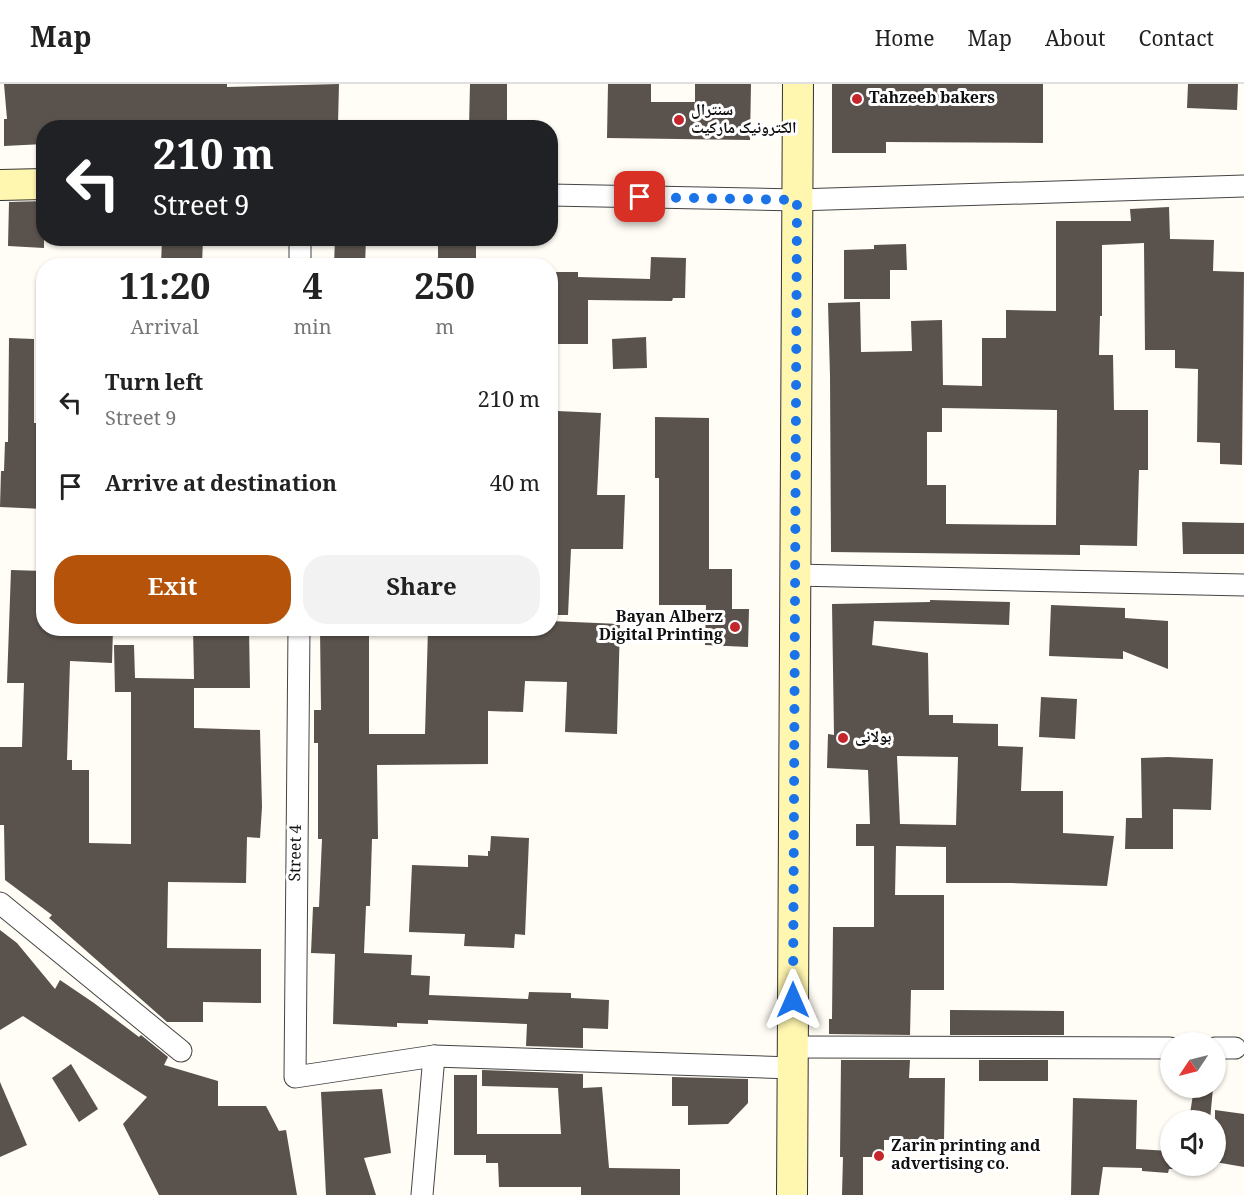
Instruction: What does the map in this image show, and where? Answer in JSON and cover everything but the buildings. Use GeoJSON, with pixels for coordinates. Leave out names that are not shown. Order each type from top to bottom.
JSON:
{"type":"FeatureCollection","features":[{"type":"Feature","properties":{"kind":"main road"},"geometry":{"type":"LineString","coordinates":[[792,1195],[798,84]]}},
{"type":"Feature","properties":{"kind":"main road"},"geometry":{"type":"LineString","coordinates":[[0,185],[36,184]]}},
{"type":"Feature","properties":{"kind":"street"},"geometry":{"type":"LineString","coordinates":[[558,195],[797,200],[1244,186]]}},
{"type":"Feature","properties":{"kind":"street"},"geometry":{"type":"LineString","coordinates":[[795,575],[1244,585]]}},
{"type":"Feature","properties":{"kind":"street","name":"Street 4"},"geometry":{"type":"LineString","coordinates":[[299,636],[295,1077],[434,1056]]}},
{"type":"Feature","properties":{"kind":"street"},"geometry":{"type":"LineString","coordinates":[[0,903],[181,1051]]}},
{"type":"Feature","properties":{"kind":"street"},"geometry":{"type":"LineString","coordinates":[[422,1195],[434,1056],[793,1058],[1160,1048]]}},
{"type":"Feature","properties":{"kind":"place","name":"Tahzeeb bakers"},"geometry":{"type":"Point","coordinates":[857,99]}},
{"type":"Feature","properties":{"kind":"place","name":"سنترال الکترونیک مارکیت"},"geometry":{"type":"Point","coordinates":[679,120]}},
{"type":"Feature","properties":{"kind":"place","name":"Bayan Alberz Digital Printing"},"geometry":{"type":"Point","coordinates":[735,627]}},
{"type":"Feature","properties":{"kind":"place","name":"بولانی"},"geometry":{"type":"Point","coordinates":[843,738]}},
{"type":"Feature","properties":{"kind":"place","name":"Zarin printing and advertising co."},"geometry":{"type":"Point","coordinates":[879,1156]}},
{"type":"Feature","properties":{"kind":"route"},"geometry":{"type":"LineString","coordinates":[[640,197],[797,200],[793,1000]]}}]}
